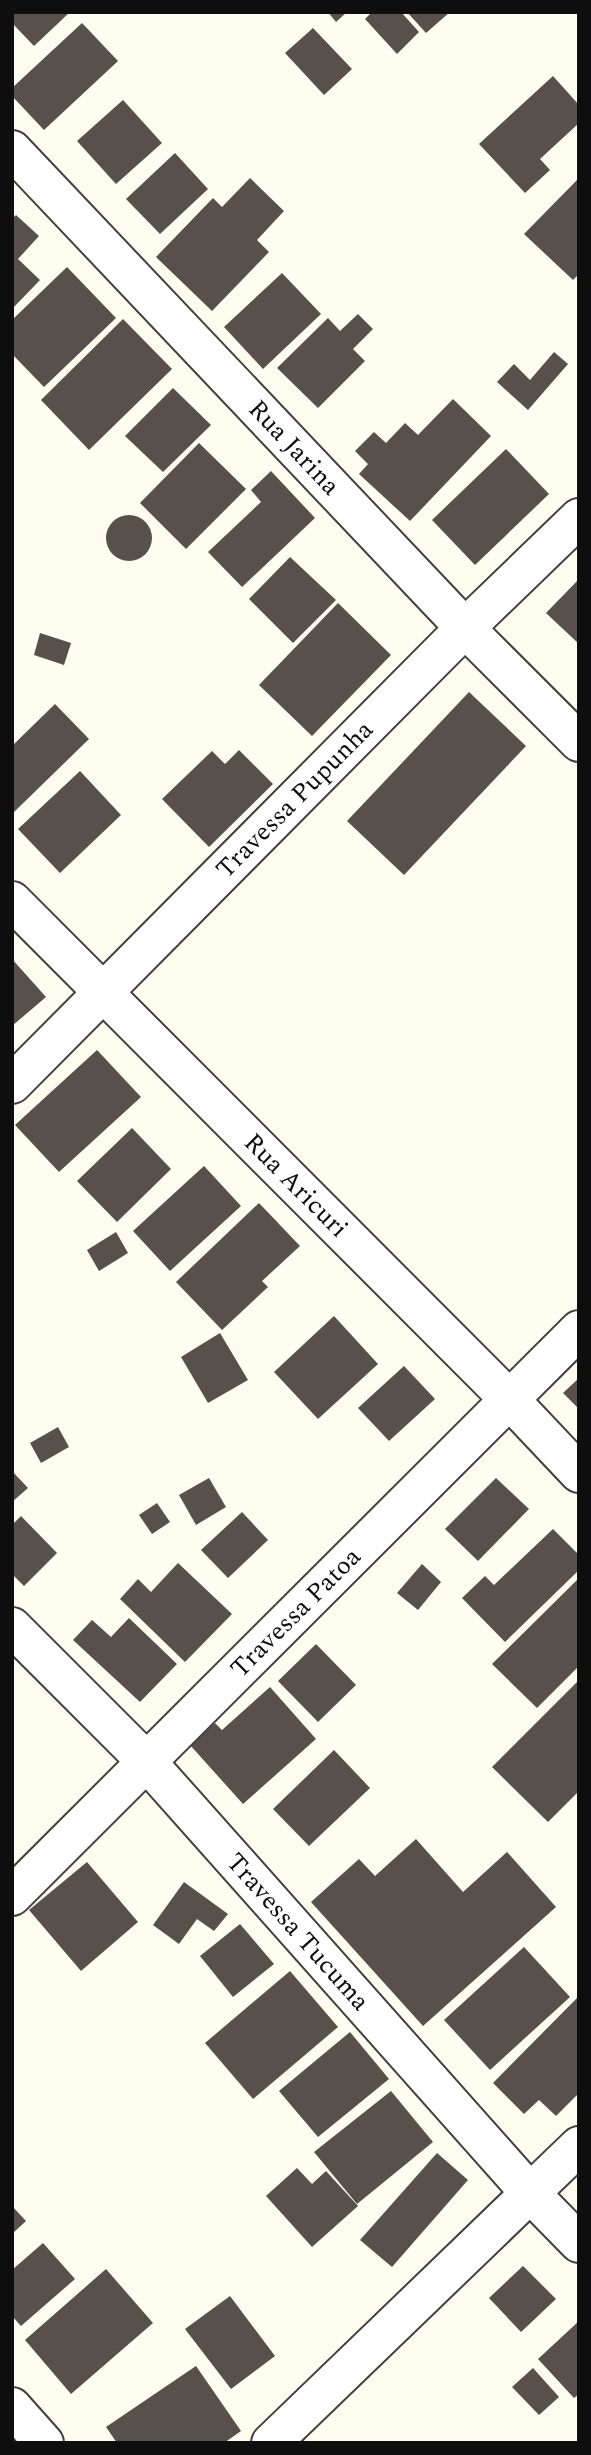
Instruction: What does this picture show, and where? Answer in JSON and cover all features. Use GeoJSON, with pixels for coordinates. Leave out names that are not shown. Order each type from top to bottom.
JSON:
{"type":"FeatureCollection","features":[{"type":"Feature","properties":{"kind":"street","name":"Rua Jarina"},"geometry":{"type":"LineString","coordinates":[[12,150],[465,628],[579,741]]}},
{"type":"Feature","properties":{"kind":"street","name":"Travessa Pupunha"},"geometry":{"type":"LineString","coordinates":[[12,1084],[465,628],[579,518]]}},
{"type":"Feature","properties":{"kind":"street","name":"Rua Aricuri"},"geometry":{"type":"LineString","coordinates":[[12,901],[509,1399],[579,1473]]}},
{"type":"Feature","properties":{"kind":"street","name":"Travessa Patoa"},"geometry":{"type":"LineString","coordinates":[[12,1896],[579,1330]]}},
{"type":"Feature","properties":{"kind":"street","name":"Travessa Tucuma"},"geometry":{"type":"LineString","coordinates":[[12,1627],[146,1761],[531,2194],[579,2243]]}},
{"type":"Feature","properties":{"kind":"street"},"geometry":{"type":"LineString","coordinates":[[271,2443],[579,2146]]}},
{"type":"Feature","properties":{"kind":"street"},"geometry":{"type":"LineString","coordinates":[[12,2407],[44,2443]]}},
{"type":"Feature","properties":{"kind":"building"},"geometry":{"type":"Polygon","coordinates":[[[12,12],[70,12],[34,46],[12,23],[12,12]]]}},
{"type":"Feature","properties":{"kind":"building"},"geometry":{"type":"Polygon","coordinates":[[[328,12],[347,12],[336,22],[328,12]]]}},
{"type":"Feature","properties":{"kind":"building"},"geometry":{"type":"Polygon","coordinates":[[[372,12],[401,12],[419,32],[397,54],[365,19],[372,12]]]}},
{"type":"Feature","properties":{"kind":"building"},"geometry":{"type":"Polygon","coordinates":[[[407,12],[450,12],[426,33],[407,12]]]}},
{"type":"Feature","properties":{"kind":"building"},"geometry":{"type":"Polygon","coordinates":[[[82,23],[118,61],[44,130],[12,96],[12,88],[82,23]]]}},
{"type":"Feature","properties":{"kind":"building"},"geometry":{"type":"Polygon","coordinates":[[[313,28],[352,69],[324,95],[285,53],[313,28]]]}},
{"type":"Feature","properties":{"kind":"building"},"geometry":{"type":"Polygon","coordinates":[[[553,76],[579,105],[579,123],[540,159],[550,170],[525,193],[479,144],[553,76]]]}},
{"type":"Feature","properties":{"kind":"building"},"geometry":{"type":"Polygon","coordinates":[[[123,100],[162,143],[116,184],[77,141],[123,100]]]}},
{"type":"Feature","properties":{"kind":"building"},"geometry":{"type":"Polygon","coordinates":[[[175,153],[208,189],[160,234],[126,199],[175,153]]]}},
{"type":"Feature","properties":{"kind":"building"},"geometry":{"type":"Polygon","coordinates":[[[250,178],[284,211],[257,240],[269,252],[212,311],[156,257],[213,198],[222,207],[250,178]]]}},
{"type":"Feature","properties":{"kind":"building"},"geometry":{"type":"Polygon","coordinates":[[[579,178],[579,274],[573,280],[524,234],[579,178]]]}},
{"type":"Feature","properties":{"kind":"building"},"geometry":{"type":"Polygon","coordinates":[[[16,215],[39,236],[18,259],[40,280],[12,309],[12,219],[16,215]]]}},
{"type":"Feature","properties":{"kind":"building"},"geometry":{"type":"Polygon","coordinates":[[[67,267],[116,318],[44,387],[12,354],[12,320],[67,267]]]}},
{"type":"Feature","properties":{"kind":"building"},"geometry":{"type":"Polygon","coordinates":[[[282,273],[321,314],[263,369],[224,327],[282,273]]]}},
{"type":"Feature","properties":{"kind":"building"},"geometry":{"type":"Polygon","coordinates":[[[358,314],[373,329],[353,349],[365,361],[318,408],[277,368],[328,318],[340,331],[358,314]]]}},
{"type":"Feature","properties":{"kind":"building"},"geometry":{"type":"Polygon","coordinates":[[[123,319],[172,369],[89,450],[41,400],[123,319]]]}},
{"type":"Feature","properties":{"kind":"building"},"geometry":{"type":"Polygon","coordinates":[[[554,352],[568,364],[528,410],[497,382],[514,364],[530,380],[554,352]]]}},
{"type":"Feature","properties":{"kind":"building"},"geometry":{"type":"Polygon","coordinates":[[[173,388],[211,425],[163,472],[125,436],[173,388]]]}},
{"type":"Feature","properties":{"kind":"building"},"geometry":{"type":"Polygon","coordinates":[[[453,399],[491,436],[410,521],[359,474],[368,464],[355,451],[374,432],[386,443],[405,423],[418,435],[453,399]]]}},
{"type":"Feature","properties":{"kind":"building"},"geometry":{"type":"Polygon","coordinates":[[[199,443],[246,489],[186,549],[140,503],[199,443]]]}},
{"type":"Feature","properties":{"kind":"building"},"geometry":{"type":"Polygon","coordinates":[[[506,449],[549,494],[475,565],[432,520],[506,449]]]}},
{"type":"Feature","properties":{"kind":"building"},"geometry":{"type":"Polygon","coordinates":[[[271,471],[315,518],[242,587],[208,552],[261,502],[251,490],[271,471]]]}},
{"type":"Feature","properties":{"kind":"building"},"geometry":{"type":"Polygon","coordinates":[[[129,515],[145,522],[152,538],[145,554],[129,561],[113,554],[106,538],[113,522],[129,515]]]}},
{"type":"Feature","properties":{"kind":"building"},"geometry":{"type":"Polygon","coordinates":[[[290,557],[336,600],[293,643],[249,599],[290,557]]]}},
{"type":"Feature","properties":{"kind":"building"},"geometry":{"type":"Polygon","coordinates":[[[579,579],[579,644],[546,613],[579,579]]]}},
{"type":"Feature","properties":{"kind":"building"},"geometry":{"type":"Polygon","coordinates":[[[338,603],[391,655],[312,736],[259,685],[338,603]]]}},
{"type":"Feature","properties":{"kind":"building"},"geometry":{"type":"Polygon","coordinates":[[[40,633],[71,643],[64,665],[34,655],[40,633]]]}},
{"type":"Feature","properties":{"kind":"building"},"geometry":{"type":"Polygon","coordinates":[[[469,692],[526,746],[404,875],[347,821],[469,692]]]}},
{"type":"Feature","properties":{"kind":"building"},"geometry":{"type":"Polygon","coordinates":[[[55,704],[89,739],[12,814],[12,746],[55,704]]]}},
{"type":"Feature","properties":{"kind":"building"},"geometry":{"type":"Polygon","coordinates":[[[239,750],[273,784],[209,847],[162,799],[212,751],[225,764],[239,750]]]}},
{"type":"Feature","properties":{"kind":"building"},"geometry":{"type":"Polygon","coordinates":[[[80,771],[121,815],[60,873],[18,829],[80,771]]]}},
{"type":"Feature","properties":{"kind":"building"},"geometry":{"type":"Polygon","coordinates":[[[12,959],[46,997],[12,1026],[12,959]]]}},
{"type":"Feature","properties":{"kind":"building"},"geometry":{"type":"Polygon","coordinates":[[[97,1050],[141,1097],[59,1172],[15,1125],[97,1050]]]}},
{"type":"Feature","properties":{"kind":"building"},"geometry":{"type":"Polygon","coordinates":[[[132,1128],[171,1169],[117,1222],[77,1181],[132,1128]]]}},
{"type":"Feature","properties":{"kind":"building"},"geometry":{"type":"Polygon","coordinates":[[[204,1166],[241,1206],[170,1271],[133,1231],[204,1166]]]}},
{"type":"Feature","properties":{"kind":"building"},"geometry":{"type":"Polygon","coordinates":[[[259,1203],[300,1246],[262,1281],[268,1287],[222,1330],[176,1282],[259,1203]]]}},
{"type":"Feature","properties":{"kind":"building"},"geometry":{"type":"Polygon","coordinates":[[[116,1232],[128,1253],[99,1271],[87,1250],[116,1232]]]}},
{"type":"Feature","properties":{"kind":"building"},"geometry":{"type":"Polygon","coordinates":[[[334,1316],[378,1364],[318,1419],[274,1372],[334,1316]]]}},
{"type":"Feature","properties":{"kind":"building"},"geometry":{"type":"Polygon","coordinates":[[[220,1333],[248,1380],[208,1403],[181,1357],[220,1333]]]}},
{"type":"Feature","properties":{"kind":"building"},"geometry":{"type":"Polygon","coordinates":[[[404,1366],[435,1399],[389,1441],[358,1408],[404,1366]]]}},
{"type":"Feature","properties":{"kind":"building"},"geometry":{"type":"Polygon","coordinates":[[[579,1378],[579,1409],[563,1393],[579,1378]]]}},
{"type":"Feature","properties":{"kind":"building"},"geometry":{"type":"Polygon","coordinates":[[[58,1427],[69,1447],[41,1463],[30,1443],[58,1427]]]}},
{"type":"Feature","properties":{"kind":"building"},"geometry":{"type":"Polygon","coordinates":[[[12,1471],[28,1488],[12,1502],[12,1471]]]}},
{"type":"Feature","properties":{"kind":"building"},"geometry":{"type":"Polygon","coordinates":[[[209,1478],[226,1507],[196,1525],[179,1495],[209,1478]]]}},
{"type":"Feature","properties":{"kind":"building"},"geometry":{"type":"Polygon","coordinates":[[[496,1478],[529,1509],[478,1561],[445,1529],[496,1478]]]}},
{"type":"Feature","properties":{"kind":"building"},"geometry":{"type":"Polygon","coordinates":[[[157,1503],[170,1522],[152,1534],[139,1515],[157,1503]]]}},
{"type":"Feature","properties":{"kind":"building"},"geometry":{"type":"Polygon","coordinates":[[[242,1512],[268,1540],[228,1578],[201,1550],[242,1512]]]}},
{"type":"Feature","properties":{"kind":"building"},"geometry":{"type":"Polygon","coordinates":[[[21,1516],[57,1553],[24,1586],[12,1574],[12,1525],[21,1516]]]}},
{"type":"Feature","properties":{"kind":"building"},"geometry":{"type":"Polygon","coordinates":[[[553,1529],[579,1555],[579,1570],[505,1642],[462,1598],[485,1576],[494,1585],[553,1529]]]}},
{"type":"Feature","properties":{"kind":"building"},"geometry":{"type":"Polygon","coordinates":[[[178,1563],[232,1614],[185,1662],[120,1599],[138,1579],[151,1592],[178,1563]]]}},
{"type":"Feature","properties":{"kind":"building"},"geometry":{"type":"Polygon","coordinates":[[[422,1564],[441,1582],[418,1610],[397,1593],[422,1564]]]}},
{"type":"Feature","properties":{"kind":"building"},"geometry":{"type":"Polygon","coordinates":[[[579,1578],[579,1666],[537,1708],[492,1664],[579,1578]]]}},
{"type":"Feature","properties":{"kind":"building"},"geometry":{"type":"Polygon","coordinates":[[[129,1618],[177,1664],[140,1702],[73,1640],[92,1620],[111,1637],[129,1618]]]}},
{"type":"Feature","properties":{"kind":"building"},"geometry":{"type":"Polygon","coordinates":[[[316,1644],[356,1685],[318,1722],[278,1681],[316,1644]]]}},
{"type":"Feature","properties":{"kind":"building"},"geometry":{"type":"Polygon","coordinates":[[[579,1680],[579,1791],[548,1822],[492,1767],[579,1680]]]}},
{"type":"Feature","properties":{"kind":"building"},"geometry":{"type":"Polygon","coordinates":[[[270,1687],[316,1739],[243,1804],[190,1745],[215,1723],[222,1730],[270,1687]]]}},
{"type":"Feature","properties":{"kind":"building"},"geometry":{"type":"Polygon","coordinates":[[[334,1750],[370,1788],[309,1846],[273,1809],[334,1750]]]}},
{"type":"Feature","properties":{"kind":"building"},"geometry":{"type":"Polygon","coordinates":[[[416,1839],[463,1892],[507,1852],[556,1907],[423,2026],[311,1902],[359,1859],[375,1876],[416,1839]]]}},
{"type":"Feature","properties":{"kind":"building"},"geometry":{"type":"Polygon","coordinates":[[[87,1862],[138,1922],[81,1971],[29,1910],[87,1862]]]}},
{"type":"Feature","properties":{"kind":"building"},"geometry":{"type":"Polygon","coordinates":[[[184,1882],[228,1914],[214,1931],[197,1919],[179,1944],[153,1925],[184,1882]]]}},
{"type":"Feature","properties":{"kind":"building"},"geometry":{"type":"Polygon","coordinates":[[[240,1924],[274,1964],[233,1997],[200,1956],[240,1924]]]}},
{"type":"Feature","properties":{"kind":"building"},"geometry":{"type":"Polygon","coordinates":[[[524,1947],[570,1997],[490,2070],[444,2020],[524,1947]]]}},
{"type":"Feature","properties":{"kind":"building"},"geometry":{"type":"Polygon","coordinates":[[[290,1971],[338,2027],[253,2099],[205,2043],[290,1971]]]}},
{"type":"Feature","properties":{"kind":"building"},"geometry":{"type":"Polygon","coordinates":[[[577,1998],[579,2093],[556,2116],[539,2100],[524,2114],[493,2083],[577,1998]]]}},
{"type":"Feature","properties":{"kind":"building"},"geometry":{"type":"Polygon","coordinates":[[[350,2032],[389,2079],[318,2137],[279,2091],[350,2032]]]}},
{"type":"Feature","properties":{"kind":"building"},"geometry":{"type":"Polygon","coordinates":[[[391,2091],[433,2142],[357,2204],[314,2152],[391,2091]]]}},
{"type":"Feature","properties":{"kind":"building"},"geometry":{"type":"Polygon","coordinates":[[[437,2153],[468,2180],[392,2267],[360,2240],[437,2153]]]}},
{"type":"Feature","properties":{"kind":"building"},"geometry":{"type":"Polygon","coordinates":[[[297,2168],[312,2184],[326,2171],[358,2206],[312,2247],[266,2196],[297,2168]]]}},
{"type":"Feature","properties":{"kind":"building"},"geometry":{"type":"Polygon","coordinates":[[[12,2206],[26,2221],[12,2234],[12,2206]]]}},
{"type":"Feature","properties":{"kind":"building"},"geometry":{"type":"Polygon","coordinates":[[[43,2243],[75,2279],[21,2326],[12,2316],[12,2270],[43,2243]]]}},
{"type":"Feature","properties":{"kind":"building"},"geometry":{"type":"Polygon","coordinates":[[[523,2266],[556,2299],[521,2332],[489,2298],[523,2266]]]}},
{"type":"Feature","properties":{"kind":"building"},"geometry":{"type":"Polygon","coordinates":[[[106,2269],[153,2323],[71,2394],[25,2340],[106,2269]]]}},
{"type":"Feature","properties":{"kind":"building"},"geometry":{"type":"Polygon","coordinates":[[[230,2296],[275,2356],[231,2389],[185,2329],[230,2296]]]}},
{"type":"Feature","properties":{"kind":"building"},"geometry":{"type":"Polygon","coordinates":[[[579,2321],[579,2394],[574,2398],[538,2359],[579,2321]]]}},
{"type":"Feature","properties":{"kind":"building"},"geometry":{"type":"Polygon","coordinates":[[[196,2366],[241,2431],[224,2443],[117,2443],[106,2427],[196,2366]]]}},
{"type":"Feature","properties":{"kind":"building"},"geometry":{"type":"Polygon","coordinates":[[[533,2368],[559,2397],[539,2415],[512,2387],[533,2368]]]}}]}
